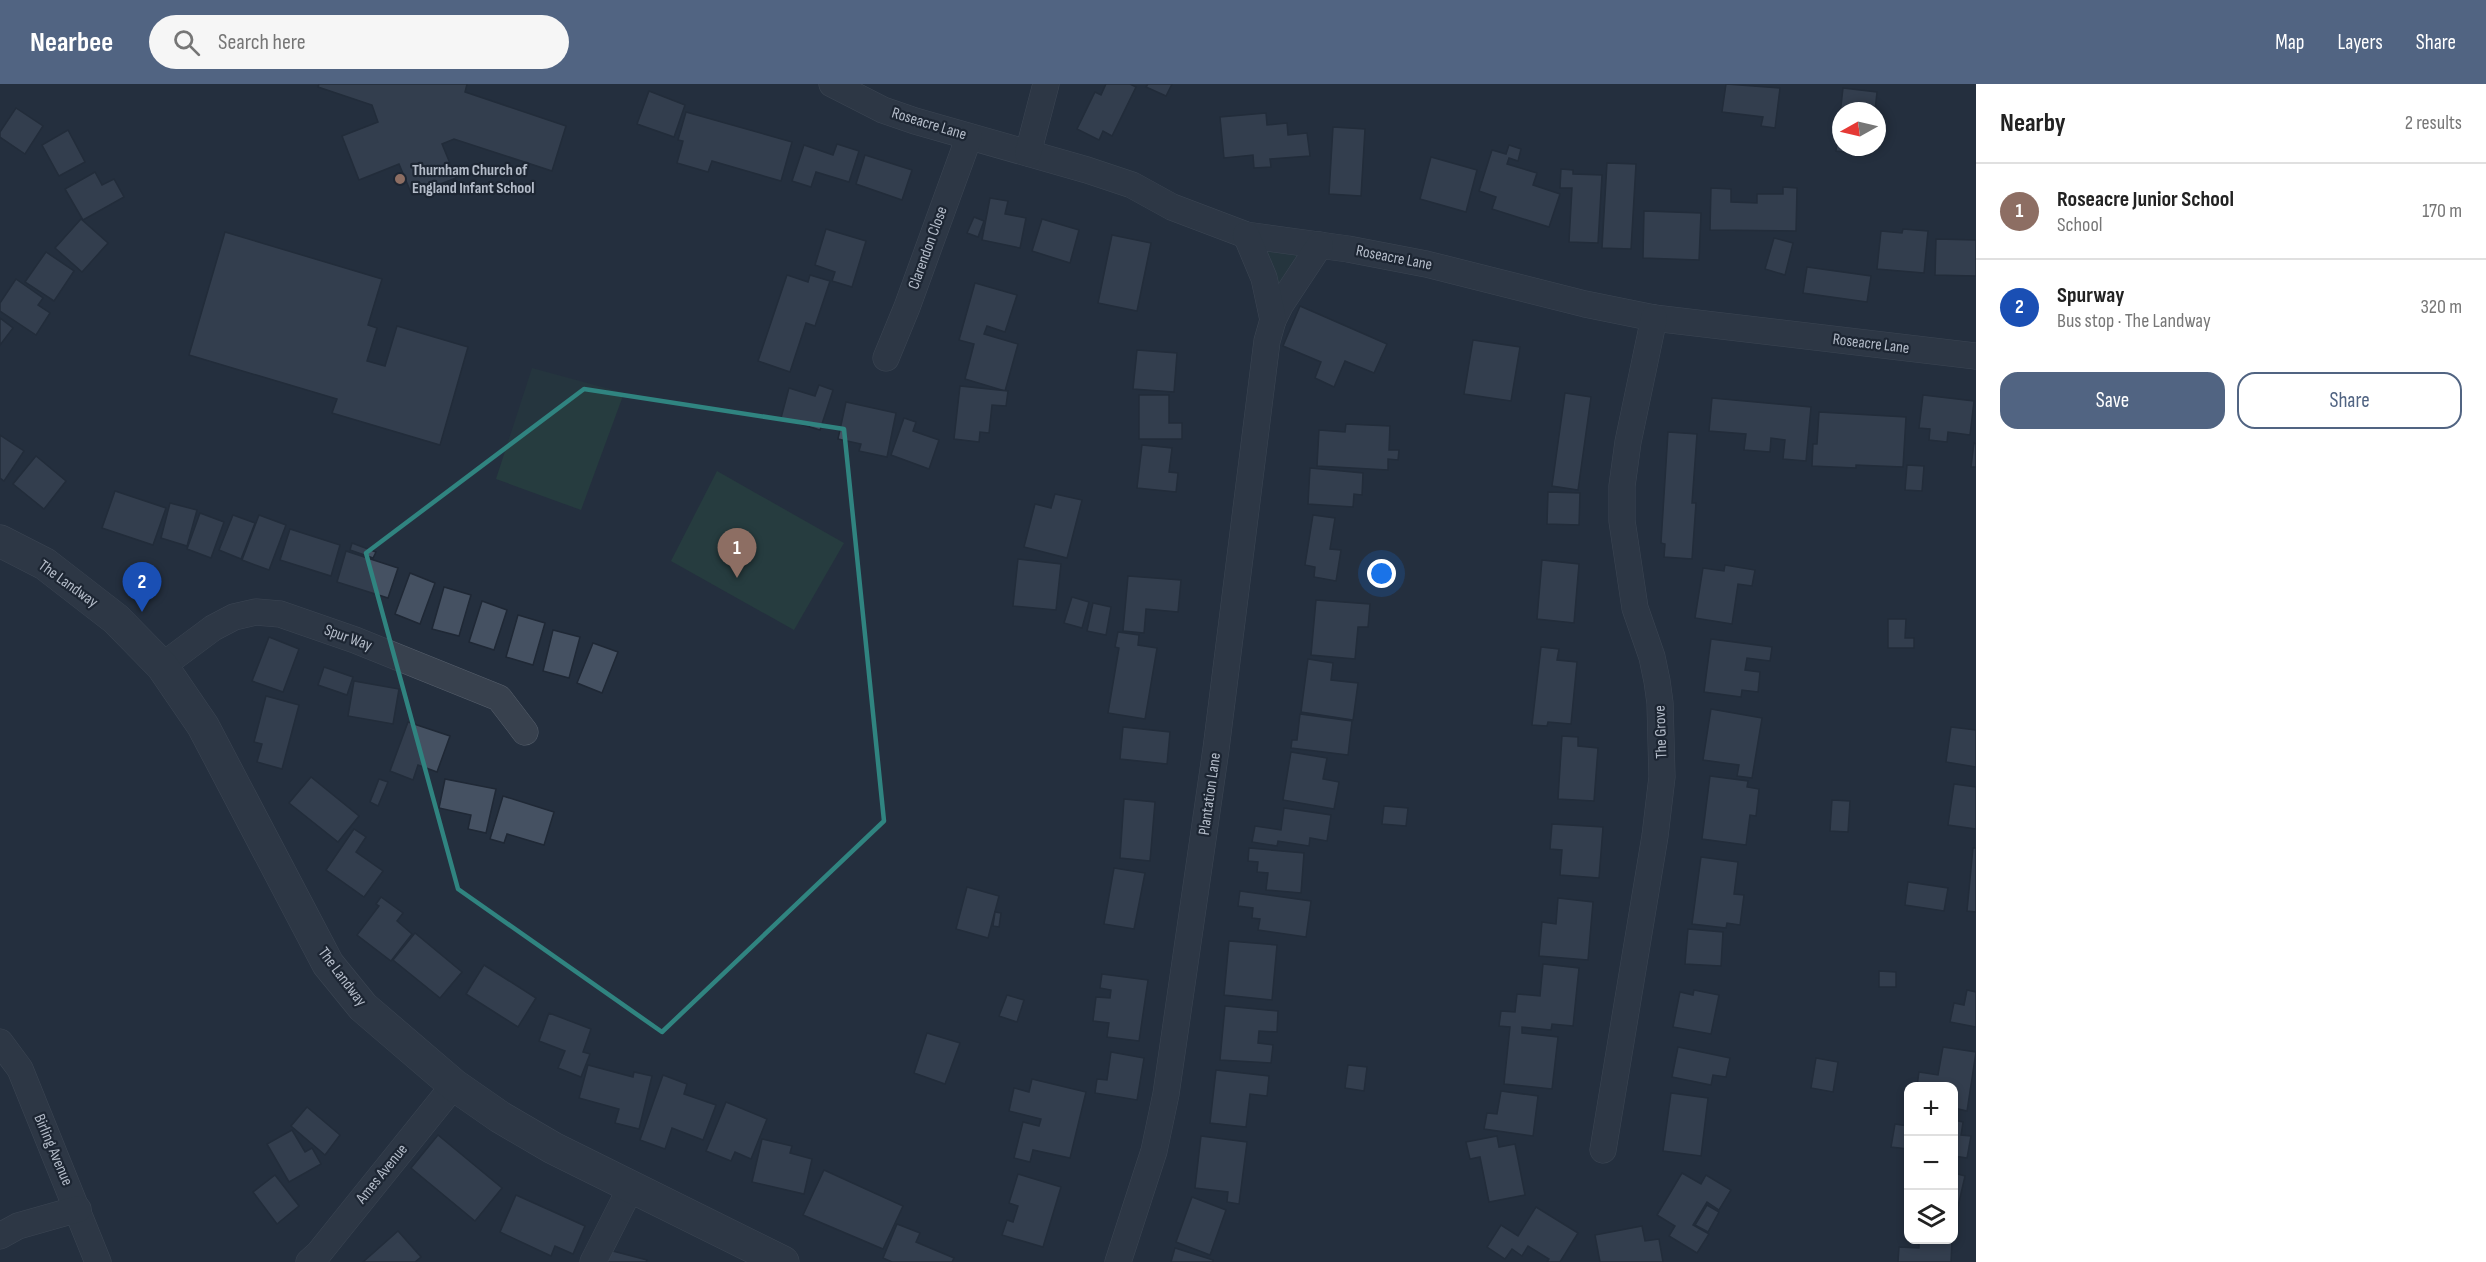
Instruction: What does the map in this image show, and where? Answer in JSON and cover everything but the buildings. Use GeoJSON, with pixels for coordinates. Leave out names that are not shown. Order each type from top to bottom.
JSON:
{"type":"FeatureCollection","features":[{"type":"Feature","properties":{"kind":"street","name":"Roseacre Lane"},"geometry":{"type":"LineString","coordinates":[[832,84],[883,110],[1132,185],[1172,207],[1246,235],[1320,245],[1426,264],[1585,304],[1654,318],[1976,356]]}},
{"type":"Feature","properties":{"kind":"street"},"geometry":{"type":"LineString","coordinates":[[1028,153],[1046,84]]}},
{"type":"Feature","properties":{"kind":"street","name":"Clarendon Close"},"geometry":{"type":"LineString","coordinates":[[886,358],[969,137]]}},
{"type":"Feature","properties":{"kind":"street","name":"Plantation Lane"},"geometry":{"type":"LineString","coordinates":[[1246,235],[1264,278],[1273,320]]}},
{"type":"Feature","properties":{"kind":"street","name":"Plantation Lane"},"geometry":{"type":"LineString","coordinates":[[1118,1262],[1154,1151],[1166,1094],[1214,760],[1267,341],[1273,320],[1281,304],[1320,245]]}},
{"type":"Feature","properties":{"kind":"street","name":"The Grove"},"geometry":{"type":"LineString","coordinates":[[1603,1150],[1662,777],[1660,703],[1657,681],[1652,657],[1635,608],[1622,521],[1622,486],[1628,442],[1654,318]]}},
{"type":"Feature","properties":{"kind":"street","name":"The Landway"},"geometry":{"type":"LineString","coordinates":[[0,541],[45,564],[116,619],[162,666],[203,726],[328,964],[363,1007],[454,1085],[500,1117],[553,1148],[783,1262]]}},
{"type":"Feature","properties":{"kind":"street","name":"Spur Way"},"geometry":{"type":"LineString","coordinates":[[162,666],[213,628],[234,617],[256,612],[280,614],[355,640],[499,698],[525,732]]}},
{"type":"Feature","properties":{"kind":"street","name":"Birling Avenue"},"geometry":{"type":"LineString","coordinates":[[0,1042],[20,1069],[98,1262]]}},
{"type":"Feature","properties":{"kind":"street","name":"Ames Avenue"},"geometry":{"type":"LineString","coordinates":[[309,1262],[319,1253],[454,1085]]}},
{"type":"Feature","properties":{"kind":"street"},"geometry":{"type":"LineString","coordinates":[[592,1262],[631,1187]]}},
{"type":"Feature","properties":{"kind":"street"},"geometry":{"type":"LineString","coordinates":[[0,1236],[18,1226],[78,1209]]}},
{"type":"Feature","properties":{"kind":"highlighted area"},"geometry":{"type":"Polygon","coordinates":[[[584,389],[844,429],[884,821],[662,1032],[458,889],[366,553],[584,389]]]}},
{"type":"Feature","properties":{"kind":"green space"},"geometry":{"type":"Polygon","coordinates":[[[1246,235],[1320,245],[1281,304],[1246,235]]]}},
{"type":"Feature","properties":{"kind":"green space"},"geometry":{"type":"Polygon","coordinates":[[[532,368],[624,393],[581,510],[496,479],[532,368]]]}},
{"type":"Feature","properties":{"kind":"green space"},"geometry":{"type":"Polygon","coordinates":[[[717,471],[844,543],[794,630],[671,561],[717,471]]]}},
{"type":"Feature","properties":{"kind":"place","name":"Thurnham Church of England Infant School"},"geometry":{"type":"Point","coordinates":[400,179]}},
{"type":"Feature","properties":{"kind":"place","name":"Roseacre Junior School"},"geometry":{"type":"Point","coordinates":[737,578]}},
{"type":"Feature","properties":{"kind":"place","name":"Spurway"},"geometry":{"type":"Point","coordinates":[142,612]}}]}
